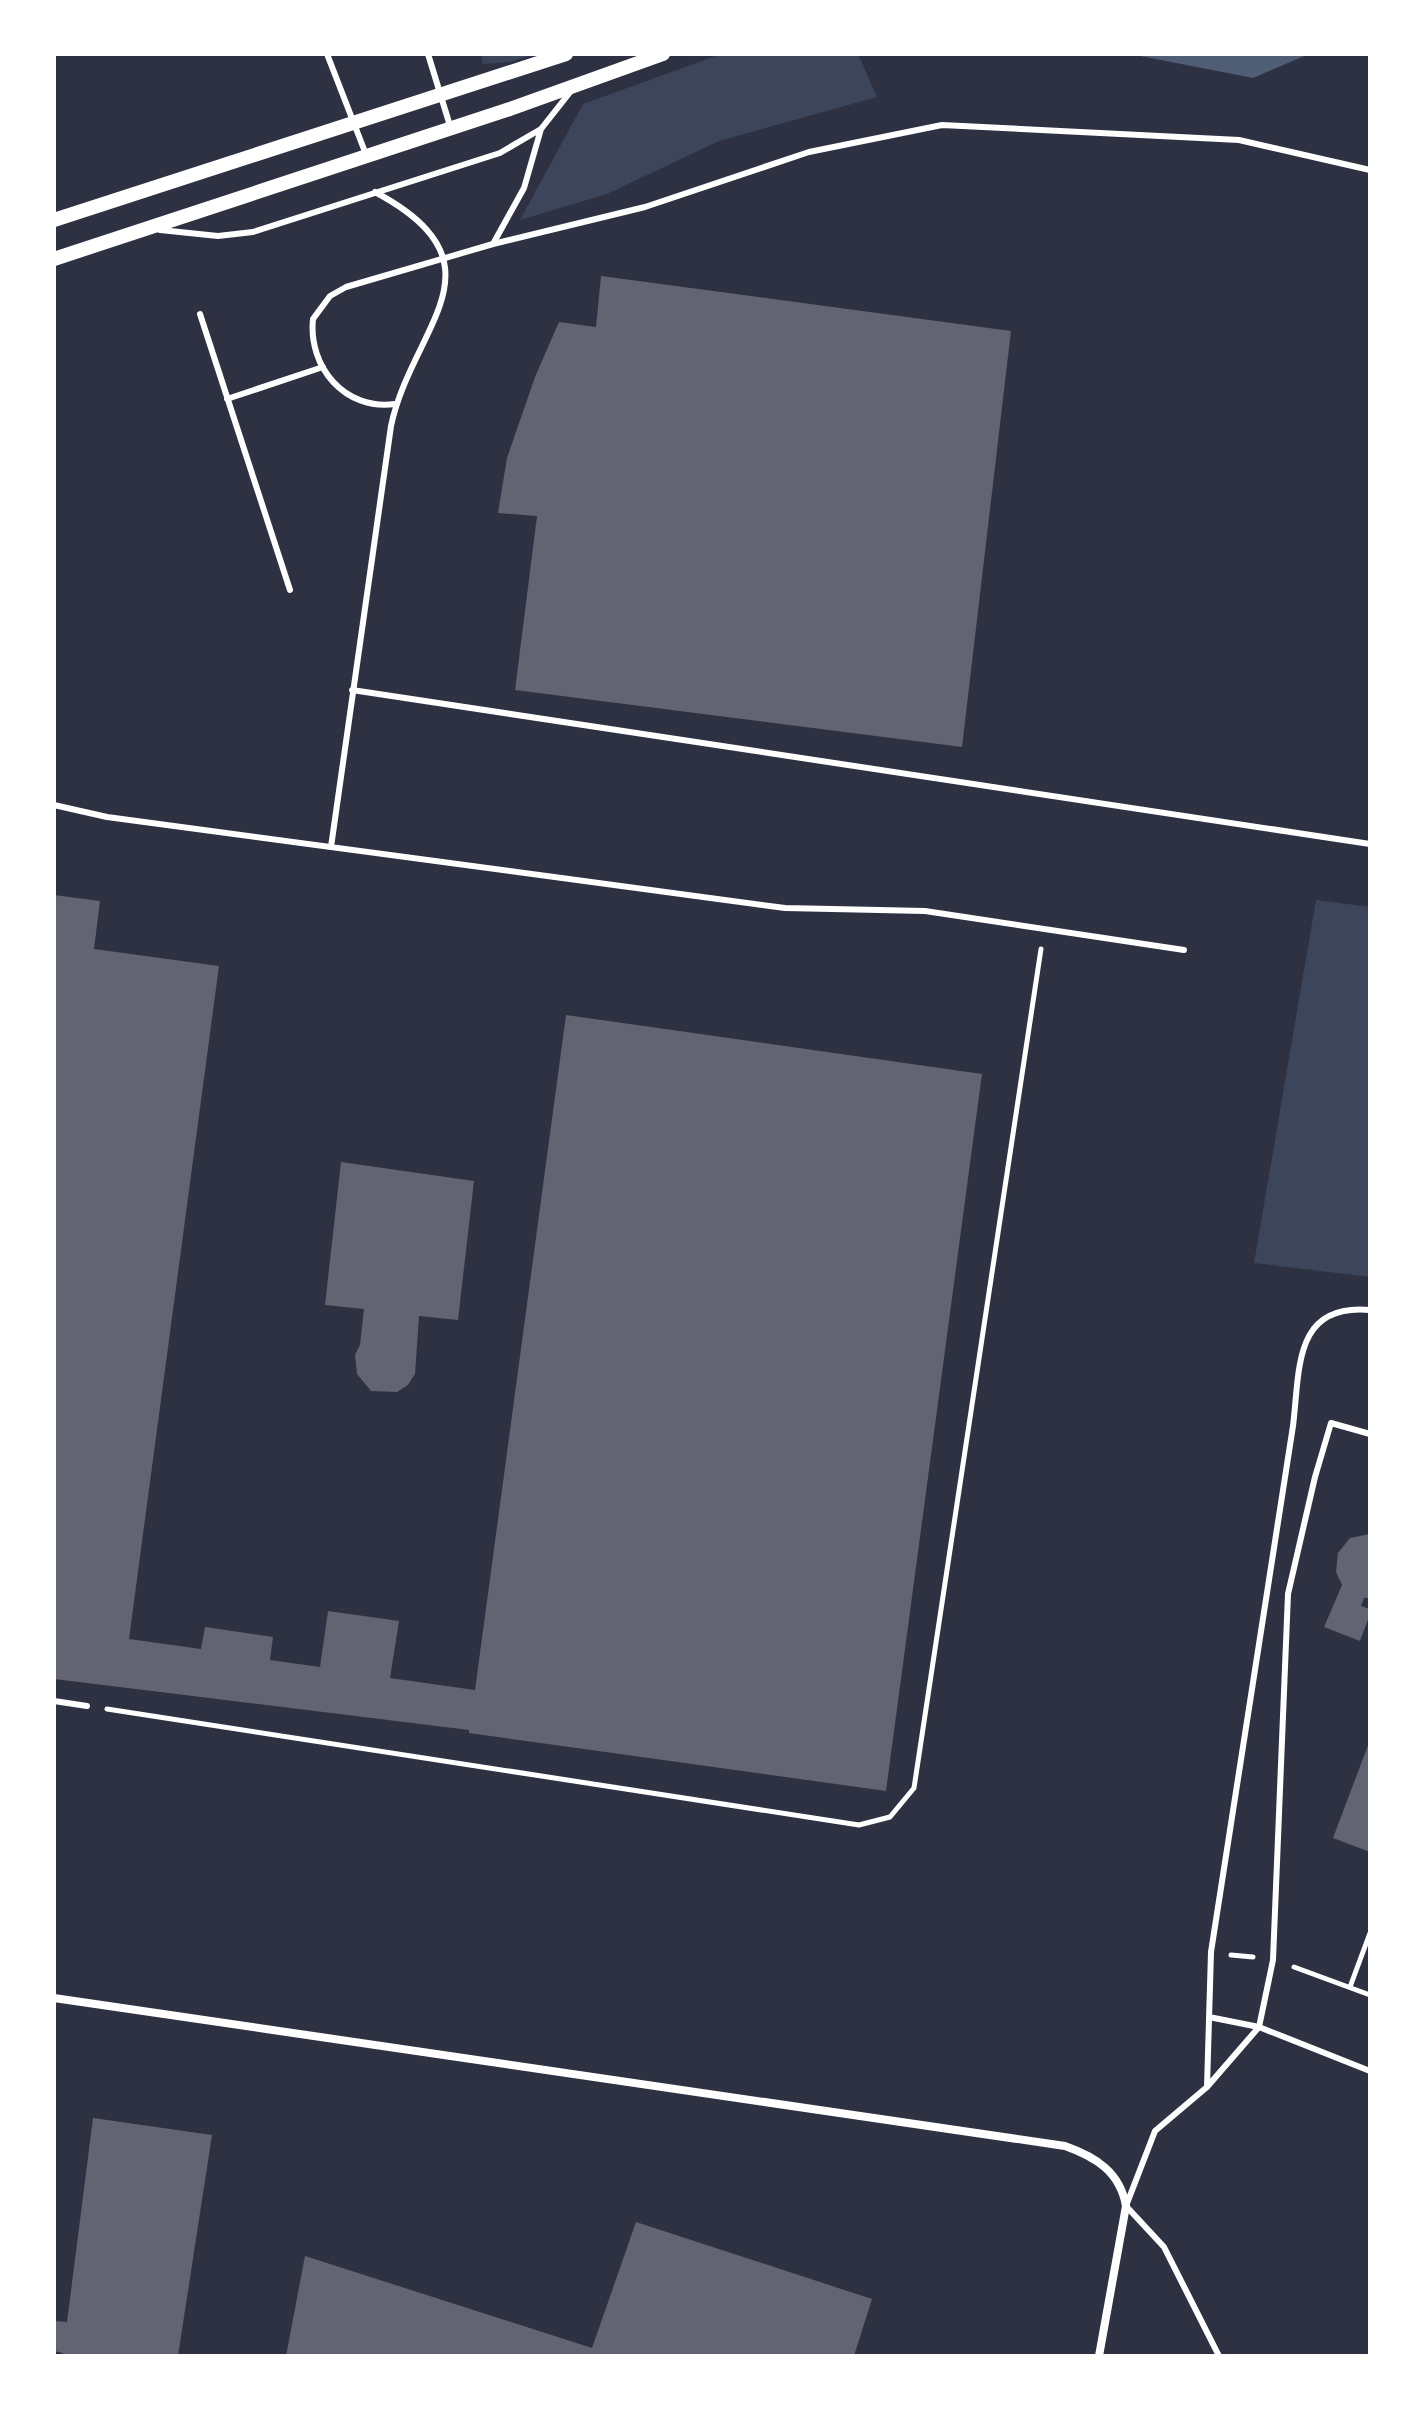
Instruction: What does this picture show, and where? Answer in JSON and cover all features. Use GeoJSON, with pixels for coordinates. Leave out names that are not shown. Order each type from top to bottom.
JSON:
{"type":"FeatureCollection","features":[{"type":"Feature","properties":{"kind":"street"},"geometry":{"type":"LineString","coordinates":[[54,220],[566,54]]}},
{"type":"Feature","properties":{"kind":"street"},"geometry":{"type":"LineString","coordinates":[[54,259],[451,129],[663,54]]}},
{"type":"Feature","properties":{"kind":"street"},"geometry":{"type":"LineString","coordinates":[[54,1998],[1065,2146],[1103,2165],[1123,2192],[1126,2206],[1099,2356]]}},
{"type":"Feature","properties":{"kind":"lane"},"geometry":{"type":"LineString","coordinates":[[327,54],[367,157]]}},
{"type":"Feature","properties":{"kind":"lane"},"geometry":{"type":"LineString","coordinates":[[428,54],[451,129]]}},
{"type":"Feature","properties":{"kind":"lane"},"geometry":{"type":"LineString","coordinates":[[148,228],[233,236],[500,153],[541,129],[574,87]]}},
{"type":"Feature","properties":{"kind":"lane"},"geometry":{"type":"LineString","coordinates":[[395,404],[364,403],[333,385],[311,334],[313,319],[330,296],[365,280],[445,257],[645,207],[809,152],[942,125],[1239,140],[1370,170]]}},
{"type":"Feature","properties":{"kind":"lane"},"geometry":{"type":"LineString","coordinates":[[493,244],[524,188],[541,129]]}},
{"type":"Feature","properties":{"kind":"lane"},"geometry":{"type":"LineString","coordinates":[[331,847],[395,404],[439,312],[445,257],[431,234],[404,207],[375,192]]}},
{"type":"Feature","properties":{"kind":"lane"},"geometry":{"type":"LineString","coordinates":[[200,314],[290,590]]}},
{"type":"Feature","properties":{"kind":"lane"},"geometry":{"type":"LineString","coordinates":[[227,399],[323,367]]}},
{"type":"Feature","properties":{"kind":"lane"},"geometry":{"type":"LineString","coordinates":[[352,690],[1370,844]]}},
{"type":"Feature","properties":{"kind":"lane"},"geometry":{"type":"LineString","coordinates":[[54,805],[107,817],[785,908],[925,911],[1184,950]]}},
{"type":"Feature","properties":{"kind":"lane"},"geometry":{"type":"LineString","coordinates":[[1207,2087],[1211,1952],[1293,1426],[1303,1342],[1328,1313],[1351,1308],[1370,1310]]}},
{"type":"Feature","properties":{"kind":"lane"},"geometry":{"type":"LineString","coordinates":[[1219,2356],[1164,2247],[1126,2206],[1155,2131],[1207,2087],[1259,2027],[1273,1960],[1288,1594],[1331,1423],[1370,1434]]}},
{"type":"Feature","properties":{"kind":"lane"},"geometry":{"type":"LineString","coordinates":[[54,1701],[87,1706]]}},
{"type":"Feature","properties":{"kind":"lane"},"geometry":{"type":"LineString","coordinates":[[1209,2017],[1259,2027],[1370,2071]]}},
{"type":"Feature","properties":{"kind":"path"},"geometry":{"type":"LineString","coordinates":[[87,1706],[859,1825],[890,1817],[914,1788],[1044,929]]}},
{"type":"Feature","properties":{"kind":"path"},"geometry":{"type":"LineString","coordinates":[[1350,1987],[1370,1933]]}},
{"type":"Feature","properties":{"kind":"shaded area"},"geometry":{"type":"Polygon","coordinates":[[[481,54],[534,54],[511,62],[483,64],[481,54]]]}},
{"type":"Feature","properties":{"kind":"shaded area"},"geometry":{"type":"Polygon","coordinates":[[[721,54],[858,54],[877,97],[719,141],[607,194],[520,220],[583,104],[721,54]]]}},
{"type":"Feature","properties":{"kind":"shaded area"},"geometry":{"type":"Polygon","coordinates":[[[1130,54],[1309,54],[1253,78],[1130,54]]]}},
{"type":"Feature","properties":{"kind":"shaded area"},"geometry":{"type":"Polygon","coordinates":[[[1316,900],[1370,907],[1370,1277],[1254,1263],[1316,900]]]}},
{"type":"Feature","properties":{"kind":"building"},"geometry":{"type":"Polygon","coordinates":[[[601,276],[1011,331],[962,747],[515,690],[537,516],[498,513],[507,458],[535,377],[559,322],[596,327],[601,276]]]}},
{"type":"Feature","properties":{"kind":"building"},"geometry":{"type":"Polygon","coordinates":[[[54,895],[100,901],[94,949],[219,966],[129,1639],[201,1649],[205,1627],[273,1637],[270,1660],[320,1667],[328,1611],[399,1621],[390,1678],[475,1690],[566,1015],[982,1074],[886,1791],[469,1733],[469,1730],[54,1679],[54,895]]]}},
{"type":"Feature","properties":{"kind":"building"},"geometry":{"type":"Polygon","coordinates":[[[341,1162],[474,1181],[458,1320],[419,1316],[415,1374],[408,1385],[397,1392],[371,1391],[357,1374],[355,1355],[360,1345],[364,1309],[325,1305],[341,1162]]]}},
{"type":"Feature","properties":{"kind":"building"},"geometry":{"type":"Polygon","coordinates":[[[1370,1534],[1370,1598],[1364,1598],[1361,1606],[1370,1609],[1370,1614],[1360,1641],[1324,1627],[1342,1585],[1336,1572],[1338,1553],[1350,1538],[1370,1534]]]}},
{"type":"Feature","properties":{"kind":"building"},"geometry":{"type":"Polygon","coordinates":[[[1370,1740],[1370,1852],[1333,1838],[1370,1740]]]}},
{"type":"Feature","properties":{"kind":"building"},"geometry":{"type":"Polygon","coordinates":[[[93,2118],[212,2135],[178,2356],[62,2356],[63,2353],[54,2351],[54,2321],[67,2322],[93,2118]]]}},
{"type":"Feature","properties":{"kind":"building"},"geometry":{"type":"Polygon","coordinates":[[[636,2222],[872,2299],[854,2356],[286,2356],[305,2256],[592,2348],[636,2222]]]}}]}
